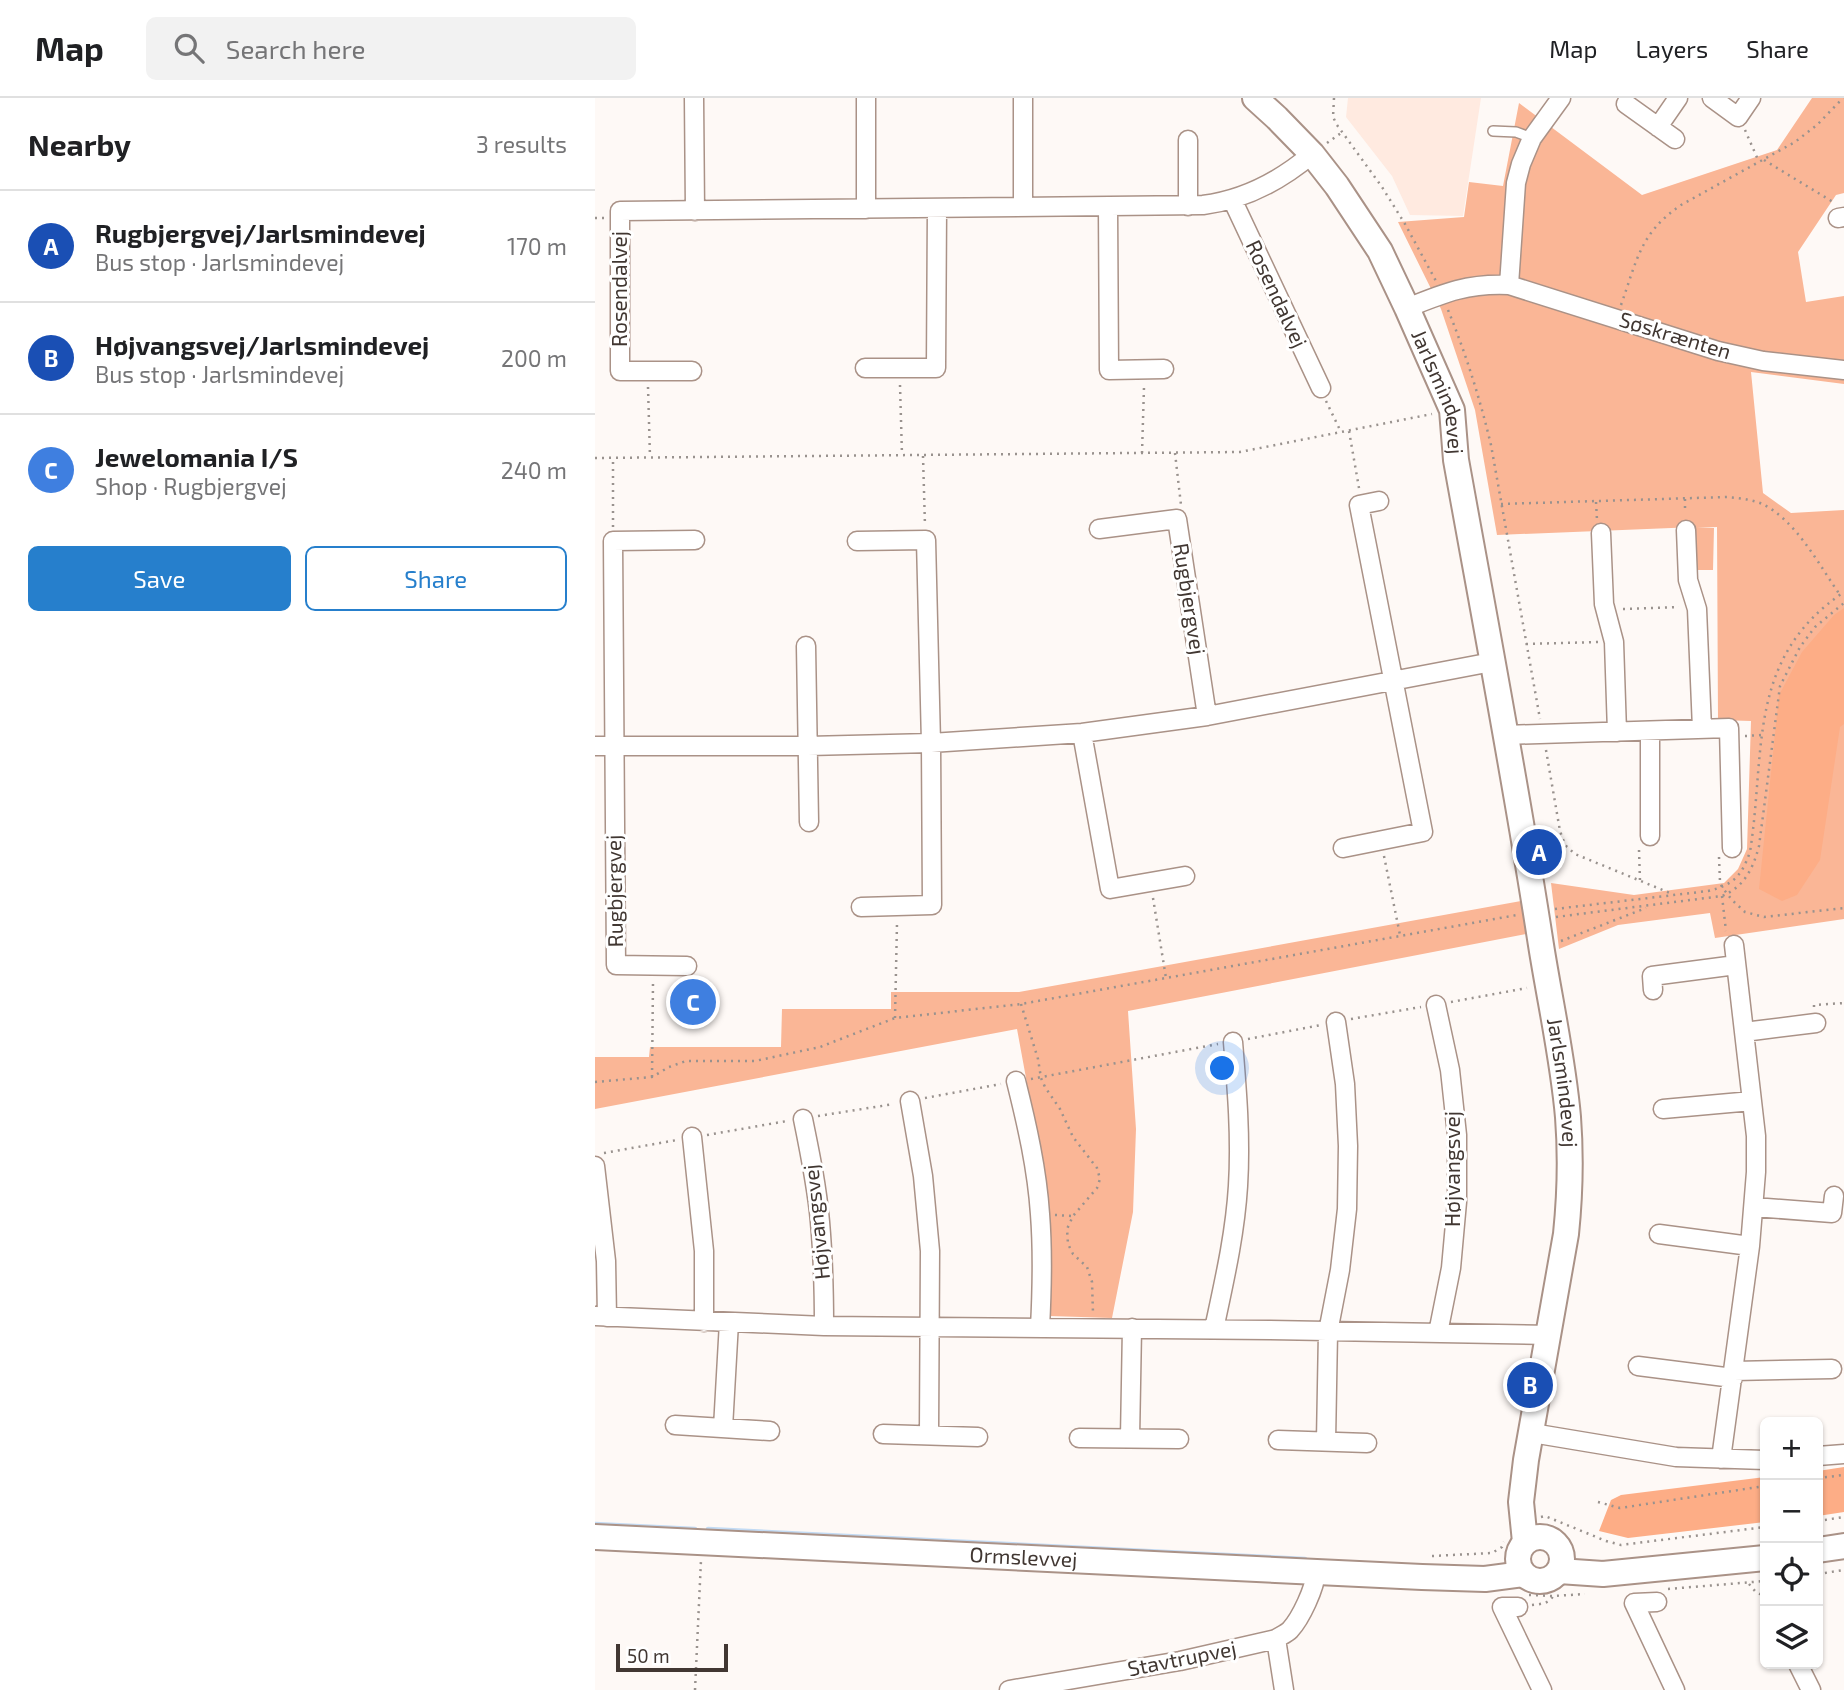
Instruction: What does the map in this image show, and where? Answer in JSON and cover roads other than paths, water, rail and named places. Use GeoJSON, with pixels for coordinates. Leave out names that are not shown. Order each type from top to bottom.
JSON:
{"type":"FeatureCollection","features":[{"type":"Feature","properties":{"kind":"street"},"geometry":{"type":"LineString","coordinates":[[694,98],[695,211]]}},
{"type":"Feature","properties":{"kind":"street"},"geometry":{"type":"LineString","coordinates":[[866,98],[866,209]]}},
{"type":"Feature","properties":{"kind":"street"},"geometry":{"type":"LineString","coordinates":[[1023,98],[1023,207]]}},
{"type":"Feature","properties":{"kind":"street","name":"Jarlsmindevej"},"geometry":{"type":"LineString","coordinates":[[1255,98],[1312,154],[1373,239],[1453,410],[1456,460],[1536,911],[1568,1117],[1570,1154],[1566,1234],[1525,1472],[1536,1546]]}},
{"type":"Feature","properties":{"kind":"street"},"geometry":{"type":"LineString","coordinates":[[1509,285],[1516,183],[1521,164],[1532,138],[1561,98]]}},
{"type":"Feature","properties":{"kind":"street"},"geometry":{"type":"LineString","coordinates":[[1658,127],[1678,98]]}},
{"type":"Feature","properties":{"kind":"street"},"geometry":{"type":"LineString","coordinates":[[1712,98],[1738,117],[1751,98]]}},
{"type":"Feature","properties":{"kind":"street"},"geometry":{"type":"LineString","coordinates":[[1626,104],[1675,139]]}},
{"type":"Feature","properties":{"kind":"street"},"geometry":{"type":"LineString","coordinates":[[1188,140],[1188,206]]}},
{"type":"Feature","properties":{"kind":"street","name":"Rosendalvej"},"geometry":{"type":"LineString","coordinates":[[692,371],[619,371],[619,211],[1188,206],[1232,199],[1264,186],[1312,154]]}},
{"type":"Feature","properties":{"kind":"street","name":"Rosendalvej"},"geometry":{"type":"LineString","coordinates":[[1232,199],[1321,388]]}},
{"type":"Feature","properties":{"kind":"street"},"geometry":{"type":"LineString","coordinates":[[1108,207],[1109,370],[1164,369]]}},
{"type":"Feature","properties":{"kind":"street"},"geometry":{"type":"LineString","coordinates":[[865,368],[936,368],[937,208]]}},
{"type":"Feature","properties":{"kind":"street","name":"Søskrænten"},"geometry":{"type":"LineString","coordinates":[[1407,307],[1442,294],[1480,285],[1509,285],[1718,351],[1763,361],[1844,370]]}},
{"type":"Feature","properties":{"kind":"street"},"geometry":{"type":"LineString","coordinates":[[1343,848],[1423,832],[1359,505],[1379,501]]}},
{"type":"Feature","properties":{"kind":"street","name":"Rugbjergvej"},"geometry":{"type":"LineString","coordinates":[[1098,529],[1177,519],[1207,716]]}},
{"type":"Feature","properties":{"kind":"street"},"geometry":{"type":"LineString","coordinates":[[1686,530],[1688,580],[1697,609],[1702,729]]}},
{"type":"Feature","properties":{"kind":"street"},"geometry":{"type":"LineString","coordinates":[[1601,533],[1604,604],[1614,642],[1616,732]]}},
{"type":"Feature","properties":{"kind":"street","name":"Rugbjergvej"},"geometry":{"type":"LineString","coordinates":[[687,966],[616,965],[604,746],[613,541],[695,540]]}},
{"type":"Feature","properties":{"kind":"street"},"geometry":{"type":"LineString","coordinates":[[857,541],[926,540],[931,743],[932,905],[861,907]]}},
{"type":"Feature","properties":{"kind":"street"},"geometry":{"type":"LineString","coordinates":[[806,646],[809,822]]}},
{"type":"Feature","properties":{"kind":"street"},"geometry":{"type":"LineString","coordinates":[[604,746],[931,743],[1082,733],[1207,716],[1492,662]]}},
{"type":"Feature","properties":{"kind":"street"},"geometry":{"type":"LineString","coordinates":[[1505,736],[1729,728],[1732,848]]}},
{"type":"Feature","properties":{"kind":"street"},"geometry":{"type":"LineString","coordinates":[[1650,731],[1650,836]]}},
{"type":"Feature","properties":{"kind":"street"},"geometry":{"type":"LineString","coordinates":[[1082,733],[1110,889],[1185,876]]}},
{"type":"Feature","properties":{"kind":"street"},"geometry":{"type":"LineString","coordinates":[[1721,1460],[1750,1246],[1756,1136],[1734,945]]}},
{"type":"Feature","properties":{"kind":"street"},"geometry":{"type":"LineString","coordinates":[[1653,990],[1652,976],[1736,965]]}},
{"type":"Feature","properties":{"kind":"street","name":"Højvangsvej"},"geometry":{"type":"LineString","coordinates":[[1436,1005],[1451,1083],[1457,1135],[1457,1202],[1451,1268],[1438,1333]]}},
{"type":"Feature","properties":{"kind":"street"},"geometry":{"type":"LineString","coordinates":[[1326,1441],[1328,1332],[1340,1270],[1349,1146],[1345,1084],[1336,1022]]}},
{"type":"Feature","properties":{"kind":"street"},"geometry":{"type":"LineString","coordinates":[[1744,1032],[1816,1023]]}},
{"type":"Feature","properties":{"kind":"street"},"geometry":{"type":"LineString","coordinates":[[1214,1329],[1230,1258],[1238,1186],[1239,1114],[1233,1042]]}},
{"type":"Feature","properties":{"kind":"street"},"geometry":{"type":"LineString","coordinates":[[1016,1081],[1027,1125],[1040,1215],[1040,1328]]}},
{"type":"Feature","properties":{"kind":"street"},"geometry":{"type":"LineString","coordinates":[[910,1101],[923,1176],[930,1251],[929,1434]]}},
{"type":"Feature","properties":{"kind":"street"},"geometry":{"type":"LineString","coordinates":[[1663,1110],[1752,1101]]}},
{"type":"Feature","properties":{"kind":"street","name":"Højvangsvej"},"geometry":{"type":"LineString","coordinates":[[803,1119],[820,1219],[824,1326]]}},
{"type":"Feature","properties":{"kind":"street"},"geometry":{"type":"LineString","coordinates":[[692,1137],[703,1251],[704,1322]]}},
{"type":"Feature","properties":{"kind":"street"},"geometry":{"type":"LineString","coordinates":[[595,1167],[606,1261],[601,1316],[824,1326],[1550,1335]]}},
{"type":"Feature","properties":{"kind":"street"},"geometry":{"type":"LineString","coordinates":[[1754,1207],[1832,1213],[1834,1196]]}},
{"type":"Feature","properties":{"kind":"street"},"geometry":{"type":"LineString","coordinates":[[1659,1234],[1750,1246]]}},
{"type":"Feature","properties":{"kind":"street"},"geometry":{"type":"LineString","coordinates":[[723,1428],[729,1322]]}},
{"type":"Feature","properties":{"kind":"street"},"geometry":{"type":"LineString","coordinates":[[1130,1438],[1132,1328]]}},
{"type":"Feature","properties":{"kind":"street"},"geometry":{"type":"LineString","coordinates":[[1638,1366],[1733,1374],[1832,1369]]}},
{"type":"Feature","properties":{"kind":"street"},"geometry":{"type":"LineString","coordinates":[[675,1426],[770,1431]]}},
{"type":"Feature","properties":{"kind":"street"},"geometry":{"type":"LineString","coordinates":[[1532,1433],[1676,1457],[1760,1460]]}},
{"type":"Feature","properties":{"kind":"street"},"geometry":{"type":"LineString","coordinates":[[883,1434],[978,1437]]}},
{"type":"Feature","properties":{"kind":"street"},"geometry":{"type":"LineString","coordinates":[[1079,1438],[1179,1439]]}},
{"type":"Feature","properties":{"kind":"street"},"geometry":{"type":"LineString","coordinates":[[1278,1440],[1367,1443]]}},
{"type":"Feature","properties":{"kind":"street"},"geometry":{"type":"LineString","coordinates":[[1823,1456],[1844,1454]]}},
{"type":"Feature","properties":{"kind":"street","name":"Ormslevvej"},"geometry":{"type":"LineString","coordinates":[[595,1537],[1450,1577],[1484,1568],[1536,1546]]}},
{"type":"Feature","properties":{"kind":"street"},"geometry":{"type":"LineString","coordinates":[[1536,1546],[1633,1570],[1760,1558]]}},
{"type":"Feature","properties":{"kind":"street"},"geometry":{"type":"LineString","coordinates":[[1823,1549],[1844,1546]]}},
{"type":"Feature","properties":{"kind":"street"},"geometry":{"type":"LineString","coordinates":[[1284,1690],[1276,1639],[1289,1632],[1297,1621],[1315,1581],[1316,1572]]}},
{"type":"Feature","properties":{"kind":"street"},"geometry":{"type":"LineString","coordinates":[[1657,1602],[1634,1603],[1675,1690]]}},
{"type":"Feature","properties":{"kind":"street"},"geometry":{"type":"LineString","coordinates":[[1518,1607],[1502,1606],[1542,1690]]}},
{"type":"Feature","properties":{"kind":"street","name":"Stavtrupvej"},"geometry":{"type":"LineString","coordinates":[[1009,1690],[1091,1683],[1276,1639]]}},
{"type":"Feature","properties":{"kind":"street"},"geometry":{"type":"LineString","coordinates":[[1800,1669],[1811,1690]]}},
{"type":"Feature","properties":{"kind":"lane"},"geometry":{"type":"LineString","coordinates":[[1493,131],[1515,132],[1532,138]]}},
{"type":"Feature","properties":{"kind":"waterway"},"geometry":{"type":"LineString","coordinates":[[595,1524],[695,1529]]}},
{"type":"Feature","properties":{"kind":"waterway"},"geometry":{"type":"LineString","coordinates":[[708,1529],[1305,1559]]}},
{"type":"Feature","properties":{"kind":"place","name":"Rugbjergvej/Jarlsmindevej"},"geometry":{"type":"Point","coordinates":[1539,852]}},
{"type":"Feature","properties":{"kind":"place","name":"Jewelomania I/S"},"geometry":{"type":"Point","coordinates":[693,1002]}},
{"type":"Feature","properties":{"kind":"place","name":"Højvangsvej/Jarlsmindevej"},"geometry":{"type":"Point","coordinates":[1530,1385]}}]}
